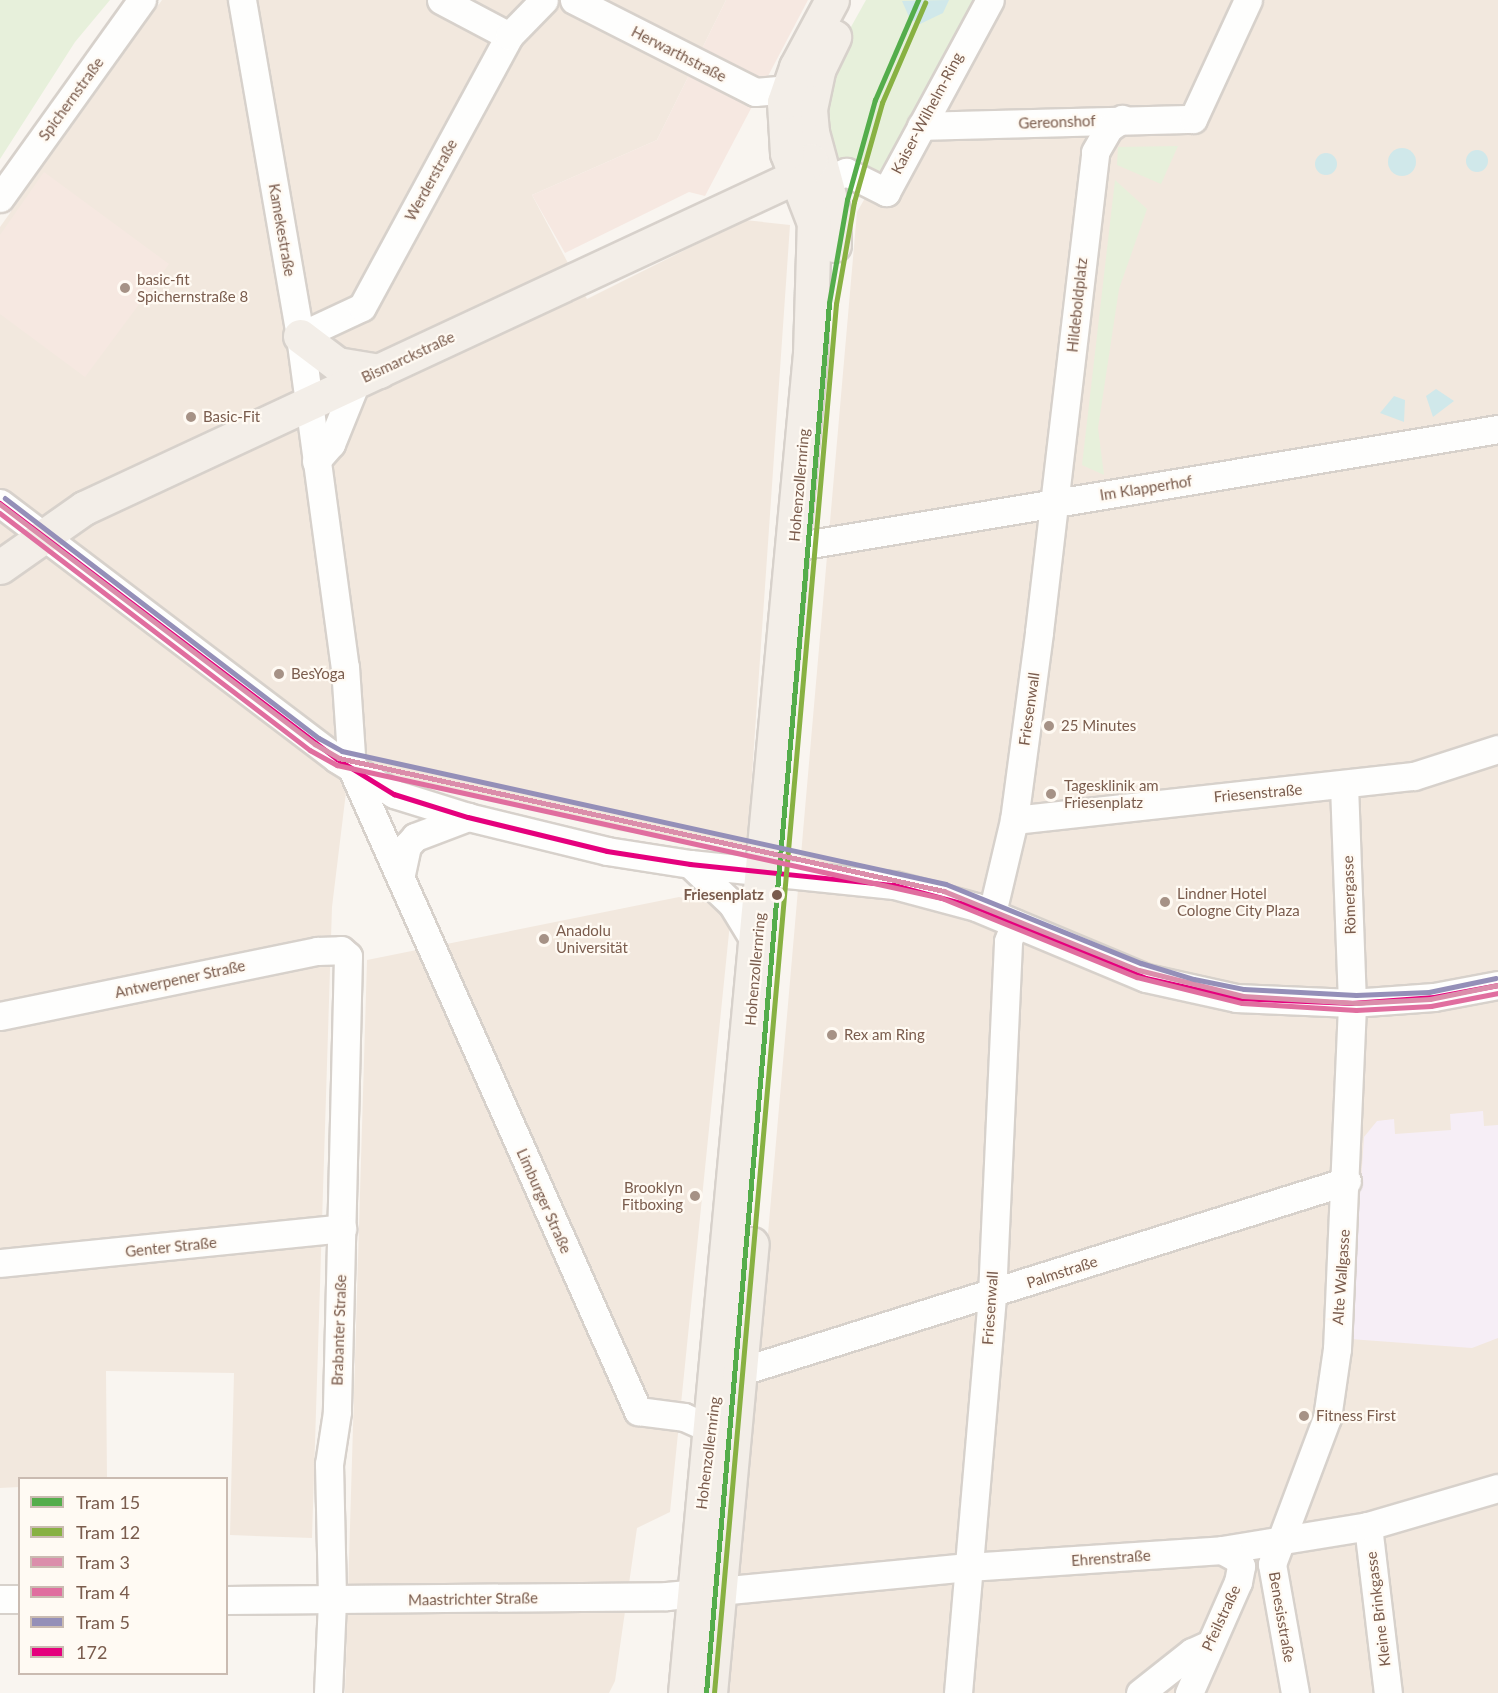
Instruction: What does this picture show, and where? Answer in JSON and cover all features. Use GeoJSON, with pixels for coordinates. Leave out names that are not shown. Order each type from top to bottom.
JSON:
{"type":"FeatureCollection","features":[{"type":"Feature","properties":{"kind":"main road"},"geometry":{"type":"LineString","coordinates":[[807,165],[783,114],[787,89],[832,0]]}},
{"type":"Feature","properties":{"kind":"main road"},"geometry":{"type":"LineString","coordinates":[[807,165],[810,109],[818,70],[853,0]]}},
{"type":"Feature","properties":{"kind":"main road","name":"Hohenzollernring"},"geometry":{"type":"LineString","coordinates":[[685,1693],[729,1474],[742,1371],[774,872],[803,545],[814,224],[809,208],[807,165]]}},
{"type":"Feature","properties":{"kind":"main road","name":"Hohenzollernring"},"geometry":{"type":"LineString","coordinates":[[803,545],[831,365],[833,210],[807,165]]}},
{"type":"Feature","properties":{"kind":"main road","name":"Bismarckstraße"},"geometry":{"type":"LineString","coordinates":[[0,567],[84,508],[711,216],[807,165]]}},
{"type":"Feature","properties":{"kind":"main road"},"geometry":{"type":"LineString","coordinates":[[711,216],[757,205],[809,208]]}},
{"type":"Feature","properties":{"kind":"main road"},"geometry":{"type":"LineString","coordinates":[[300,336],[337,364],[368,376]]}},
{"type":"Feature","properties":{"kind":"main road","name":"Hohenzollernring"},"geometry":{"type":"LineString","coordinates":[[710,1693],[706,1593],[711,1429],[757,945],[774,872]]}},
{"type":"Feature","properties":{"kind":"street","name":"Spichernstraße"},"geometry":{"type":"LineString","coordinates":[[0,198],[142,0]]}},
{"type":"Feature","properties":{"kind":"street","name":"Kamekestraße"},"geometry":{"type":"LineString","coordinates":[[242,0],[300,336],[345,667],[352,769]]}},
{"type":"Feature","properties":{"kind":"street"},"geometry":{"type":"LineString","coordinates":[[441,0],[509,36]]}},
{"type":"Feature","properties":{"kind":"street","name":"Werderstraße"},"geometry":{"type":"LineString","coordinates":[[300,336],[362,307],[509,36],[544,0]]}},
{"type":"Feature","properties":{"kind":"street","name":"Herwarthstraße"},"geometry":{"type":"LineString","coordinates":[[574,0],[755,92],[787,89]]}},
{"type":"Feature","properties":{"kind":"street","name":"Kaiser-Wilhelm-Ring"},"geometry":{"type":"LineString","coordinates":[[807,165],[846,172],[886,192],[990,0]]}},
{"type":"Feature","properties":{"kind":"street","name":"Gereonshof"},"geometry":{"type":"LineString","coordinates":[[921,126],[1193,118],[1248,0]]}},
{"type":"Feature","properties":{"kind":"street","name":"Hildeboldplatz"},"geometry":{"type":"LineString","coordinates":[[1056,502],[1095,152],[1109,128],[1122,119]]}},
{"type":"Feature","properties":{"kind":"street"},"geometry":{"type":"LineString","coordinates":[[316,461],[332,444],[368,376]]}},
{"type":"Feature","properties":{"kind":"street","name":"Im Klapperhof"},"geometry":{"type":"LineString","coordinates":[[803,545],[1498,429]]}},
{"type":"Feature","properties":{"kind":"street","name":"Friesenwall"},"geometry":{"type":"LineString","coordinates":[[958,1693],[992,1295],[1008,941],[1003,918],[1056,502]]}},
{"type":"Feature","properties":{"kind":"street"},"geometry":{"type":"LineString","coordinates":[[0,503],[352,769],[394,794],[468,817],[607,851],[690,864],[894,885],[1003,918],[1117,967],[1174,985],[1236,998],[1352,1003],[1424,999],[1498,985]]}},
{"type":"Feature","properties":{"kind":"street","name":"Friesenstraße"},"geometry":{"type":"LineString","coordinates":[[1014,820],[1344,786],[1414,776],[1498,750]]}},
{"type":"Feature","properties":{"kind":"street","name":"Limburger Straße"},"geometry":{"type":"LineString","coordinates":[[352,769],[401,874],[638,1411],[684,1417],[711,1429]]}},
{"type":"Feature","properties":{"kind":"street","name":"Römergasse"},"geometry":{"type":"LineString","coordinates":[[1344,786],[1352,1003]]}},
{"type":"Feature","properties":{"kind":"street"},"geometry":{"type":"LineString","coordinates":[[401,874],[407,846],[416,837],[468,817]]}},
{"type":"Feature","properties":{"kind":"street"},"geometry":{"type":"LineString","coordinates":[[690,864],[732,904],[757,945]]}},
{"type":"Feature","properties":{"kind":"street","name":"Antwerpener Straße"},"geometry":{"type":"LineString","coordinates":[[0,1016],[317,951],[341,950],[348,956],[350,966]]}},
{"type":"Feature","properties":{"kind":"street","name":"Brabanter Straße"},"geometry":{"type":"LineString","coordinates":[[328,1693],[332,1601],[329,1464],[337,1413],[350,966]]}},
{"type":"Feature","properties":{"kind":"street","name":"Alte Wallgasse"},"geometry":{"type":"LineString","coordinates":[[1277,1553],[1327,1418],[1333,1387],[1347,1181],[1352,1003]]}},
{"type":"Feature","properties":{"kind":"street","name":"Palmstraße"},"geometry":{"type":"LineString","coordinates":[[742,1371],[992,1295],[1347,1181]]}},
{"type":"Feature","properties":{"kind":"street","name":"Genter Straße"},"geometry":{"type":"LineString","coordinates":[[0,1263],[342,1228]]}},
{"type":"Feature","properties":{"kind":"street"},"geometry":{"type":"LineString","coordinates":[[711,1429],[720,1436],[729,1474]]}},
{"type":"Feature","properties":{"kind":"street","name":"Ehrenstraße"},"geometry":{"type":"LineString","coordinates":[[706,1593],[968,1567],[1232,1558],[1277,1553],[1498,1488]]}},
{"type":"Feature","properties":{"kind":"street","name":"Kleine Brinkgasse"},"geometry":{"type":"LineString","coordinates":[[1368,1526],[1388,1693]]}},
{"type":"Feature","properties":{"kind":"street","name":"Benesisstraße"},"geometry":{"type":"LineString","coordinates":[[1277,1553],[1295,1693]]}},
{"type":"Feature","properties":{"kind":"street","name":"Pfeilstraße"},"geometry":{"type":"LineString","coordinates":[[1189,1693],[1208,1645],[1238,1582],[1232,1558]]}},
{"type":"Feature","properties":{"kind":"street","name":"Maastrichter Straße"},"geometry":{"type":"LineString","coordinates":[[228,1600],[618,1597],[706,1593]]}},
{"type":"Feature","properties":{"kind":"street"},"geometry":{"type":"LineString","coordinates":[[0,1599],[18,1599]]}},
{"type":"Feature","properties":{"kind":"street"},"geometry":{"type":"LineString","coordinates":[[1140,1693],[1192,1652],[1208,1645]]}},
{"type":"Feature","properties":{"kind":"shaded area"},"geometry":{"type":"Polygon","coordinates":[[[162,0],[726,0],[657,140],[532,195],[587,299],[745,220],[790,225],[747,847],[618,831],[375,770],[347,784],[332,907],[312,1538],[230,1535],[234,1373],[106,1371],[107,1477],[18,1477],[18,1487],[0,1488],[0,227],[162,0]]]}},
{"type":"Feature","properties":{"kind":"shaded area"},"geometry":{"type":"Polygon","coordinates":[[[726,0],[808,0],[705,196],[689,192],[565,253],[532,195],[657,140],[726,0]]]}},
{"type":"Feature","properties":{"kind":"shaded area"},"geometry":{"type":"Polygon","coordinates":[[[979,0],[1498,0],[1498,1693],[728,1693],[857,212],[979,0]]]}},
{"type":"Feature","properties":{"kind":"shaded area"},"geometry":{"type":"Polygon","coordinates":[[[44,172],[169,264],[85,377],[0,314],[0,235],[44,172]]]}},
{"type":"Feature","properties":{"kind":"shaded area"},"geometry":{"type":"Polygon","coordinates":[[[679,897],[723,906],[730,923],[670,1512],[637,1528],[615,1681],[609,1693],[345,1693],[367,960],[679,897]]]}},
{"type":"Feature","properties":{"kind":"shaded area"},"geometry":{"type":"Polygon","coordinates":[[[1483,1111],[1484,1126],[1498,1125],[1498,1338],[1472,1348],[1350,1339],[1364,1137],[1377,1121],[1394,1119],[1395,1134],[1451,1130],[1450,1114],[1483,1111]]]}},
{"type":"Feature","properties":{"kind":"green space"},"geometry":{"type":"Polygon","coordinates":[[[0,0],[110,0],[75,42],[0,159],[0,0]]]}},
{"type":"Feature","properties":{"kind":"green space"},"geometry":{"type":"Polygon","coordinates":[[[866,0],[975,0],[884,175],[835,162],[822,111],[842,43],[866,0]]]}},
{"type":"Feature","properties":{"kind":"green space"},"geometry":{"type":"Polygon","coordinates":[[[1178,146],[1161,184],[1117,165],[1118,147],[1178,146]]]}},
{"type":"Feature","properties":{"kind":"green space"},"geometry":{"type":"Polygon","coordinates":[[[1115,180],[1147,209],[1119,289],[1098,428],[1104,475],[1082,465],[1115,180]]]}},
{"type":"Feature","properties":{"kind":"water"},"geometry":{"type":"Polygon","coordinates":[[[949,0],[943,13],[920,24],[910,19],[902,1],[949,0]]]}},
{"type":"Feature","properties":{"kind":"water"},"geometry":{"type":"Polygon","coordinates":[[[1402,148],[1412,152],[1416,162],[1412,172],[1402,176],[1392,172],[1388,162],[1392,152],[1402,148]]]}},
{"type":"Feature","properties":{"kind":"water"},"geometry":{"type":"Polygon","coordinates":[[[1477,150],[1485,153],[1488,161],[1485,169],[1477,172],[1469,169],[1466,161],[1469,153],[1477,150]]]}},
{"type":"Feature","properties":{"kind":"water"},"geometry":{"type":"Polygon","coordinates":[[[1326,153],[1334,156],[1337,164],[1334,172],[1326,175],[1318,172],[1315,164],[1318,156],[1326,153]]]}},
{"type":"Feature","properties":{"kind":"water"},"geometry":{"type":"Polygon","coordinates":[[[1436,389],[1454,401],[1433,417],[1426,396],[1436,389]]]}},
{"type":"Feature","properties":{"kind":"water"},"geometry":{"type":"Polygon","coordinates":[[[1394,396],[1405,400],[1404,422],[1380,413],[1394,396]]]}},
{"type":"Feature","properties":{"kind":"tram line","name":"15"},"geometry":{"type":"LineString","coordinates":[[706,1693],[829,303],[847,200],[875,100],[918,0]]}},
{"type":"Feature","properties":{"kind":"tram line","name":"12"},"geometry":{"type":"LineString","coordinates":[[714,1693],[836,304],[854,202],[882,103],[925,3]]}},
{"type":"Feature","properties":{"kind":"tram line","name":"5"},"geometry":{"type":"LineString","coordinates":[[5,498],[319,738],[342,751],[946,884],[1141,963],[1194,979],[1244,989],[1356,995],[1429,992],[1496,978]]}},
{"type":"Feature","properties":{"kind":"tram line","name":"3"},"geometry":{"type":"LineString","coordinates":[[0,504],[315,744],[339,758],[944,891],[1139,970],[1243,996],[1356,1003],[1430,999],[1498,985]]}},
{"type":"Feature","properties":{"kind":"tram line","name":"4"},"geometry":{"type":"LineString","coordinates":[[0,513],[310,750],[337,765],[942,898],[1137,977],[1242,1003],[1356,1010],[1431,1006],[1498,993]]}},
{"type":"Feature","properties":{"kind":"transit line","name":"172"},"geometry":{"type":"LineString","coordinates":[[0,503],[337,759],[394,794],[468,817],[607,851],[690,864],[894,885],[976,907],[1146,978],[1236,998],[1352,1003],[1434,997],[1498,985]]}},
{"type":"Feature","properties":{"kind":"place","name":"basic-fit Spichernstraße 8"},"geometry":{"type":"Point","coordinates":[125,288]}},
{"type":"Feature","properties":{"kind":"place","name":"Basic-Fit"},"geometry":{"type":"Point","coordinates":[191,417]}},
{"type":"Feature","properties":{"kind":"place","name":"BesYoga"},"geometry":{"type":"Point","coordinates":[279,674]}},
{"type":"Feature","properties":{"kind":"place","name":"25 Minutes"},"geometry":{"type":"Point","coordinates":[1049,726]}},
{"type":"Feature","properties":{"kind":"place","name":"Tagesklinik am Friesenplatz"},"geometry":{"type":"Point","coordinates":[1051,794]}},
{"type":"Feature","properties":{"kind":"place","name":"Friesenplatz"},"geometry":{"type":"Point","coordinates":[777,895]}},
{"type":"Feature","properties":{"kind":"place","name":"Lindner Hotel Cologne City Plaza"},"geometry":{"type":"Point","coordinates":[1165,902]}},
{"type":"Feature","properties":{"kind":"place","name":"Anadolu Universität"},"geometry":{"type":"Point","coordinates":[544,939]}},
{"type":"Feature","properties":{"kind":"place","name":"Rex am Ring"},"geometry":{"type":"Point","coordinates":[832,1035]}},
{"type":"Feature","properties":{"kind":"place","name":"Brooklyn Fitboxing"},"geometry":{"type":"Point","coordinates":[695,1196]}},
{"type":"Feature","properties":{"kind":"place","name":"Fitness First"},"geometry":{"type":"Point","coordinates":[1304,1416]}}]}
